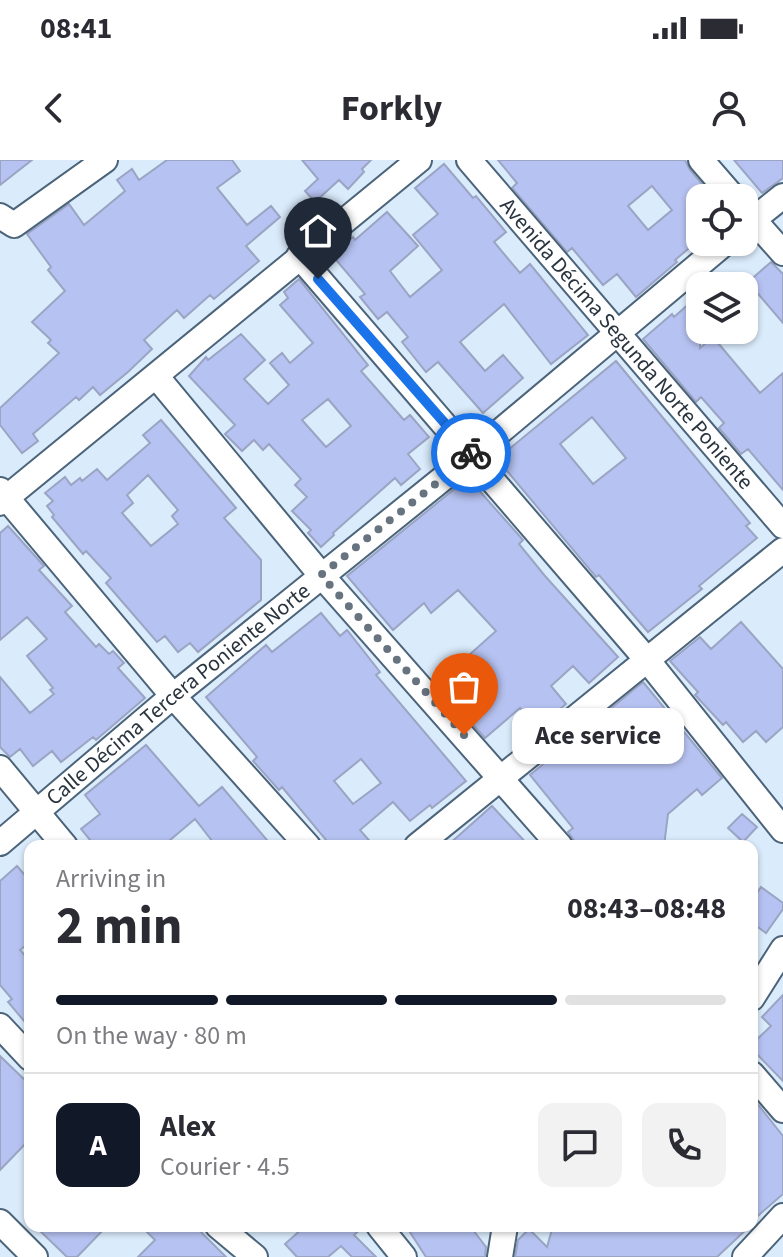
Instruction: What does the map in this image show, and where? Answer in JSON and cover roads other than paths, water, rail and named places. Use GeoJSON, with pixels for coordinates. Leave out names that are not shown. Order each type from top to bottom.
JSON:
{"type":"FeatureCollection","features":[{"type":"Feature","properties":{"kind":"street"},"geometry":{"type":"LineString","coordinates":[[7,220],[105,160]]}},
{"type":"Feature","properties":{"kind":"street"},"geometry":{"type":"LineString","coordinates":[[303,840],[173,696],[2,497],[156,376],[419,160]]}},
{"type":"Feature","properties":{"kind":"street","name":"Avenida Décima Segunda Norte Poniente"},"geometry":{"type":"LineString","coordinates":[[469,160],[783,526]]}},
{"type":"Feature","properties":{"kind":"street"},"geometry":{"type":"LineString","coordinates":[[701,160],[722,184]]}},
{"type":"Feature","properties":{"kind":"street"},"geometry":{"type":"LineString","coordinates":[[758,212],[783,196]]}},
{"type":"Feature","properties":{"kind":"street"},"geometry":{"type":"LineString","coordinates":[[758,229],[783,253]]}},
{"type":"Feature","properties":{"kind":"street"},"geometry":{"type":"LineString","coordinates":[[299,256],[648,661],[783,830]]}},
{"type":"Feature","properties":{"kind":"street","name":"Calle Décima Tercera Poniente Norte"},"geometry":{"type":"LineString","coordinates":[[0,843],[173,696],[472,455],[710,256]]}},
{"type":"Feature","properties":{"kind":"street"},"geometry":{"type":"LineString","coordinates":[[156,376],[321,575],[555,840]]}},
{"type":"Feature","properties":{"kind":"street"},"geometry":{"type":"LineString","coordinates":[[424,840],[783,550]]}},
{"type":"Feature","properties":{"kind":"street"},"geometry":{"type":"LineString","coordinates":[[0,768],[60,840]]}},
{"type":"Feature","properties":{"kind":"street"},"geometry":{"type":"LineString","coordinates":[[758,989],[783,949]]}},
{"type":"Feature","properties":{"kind":"street"},"geometry":{"type":"LineString","coordinates":[[0,1026],[24,1052]]}},
{"type":"Feature","properties":{"kind":"street"},"geometry":{"type":"LineString","coordinates":[[758,1081],[783,1110]]}},
{"type":"Feature","properties":{"kind":"street"},"geometry":{"type":"LineString","coordinates":[[745,1257],[783,1216]]}},
{"type":"Feature","properties":{"kind":"street"},"geometry":{"type":"LineString","coordinates":[[0,1222],[35,1257]]}},
{"type":"Feature","properties":{"kind":"street"},"geometry":{"type":"LineString","coordinates":[[225,1232],[255,1257]]}},
{"type":"Feature","properties":{"kind":"street"},"geometry":{"type":"LineString","coordinates":[[384,1232],[404,1257]]}},
{"type":"Feature","properties":{"kind":"street"},"geometry":{"type":"LineString","coordinates":[[500,1257],[504,1232]]}},
{"type":"Feature","properties":{"kind":"place","name":"Ace service"},"geometry":{"type":"Point","coordinates":[464,735]}}]}
